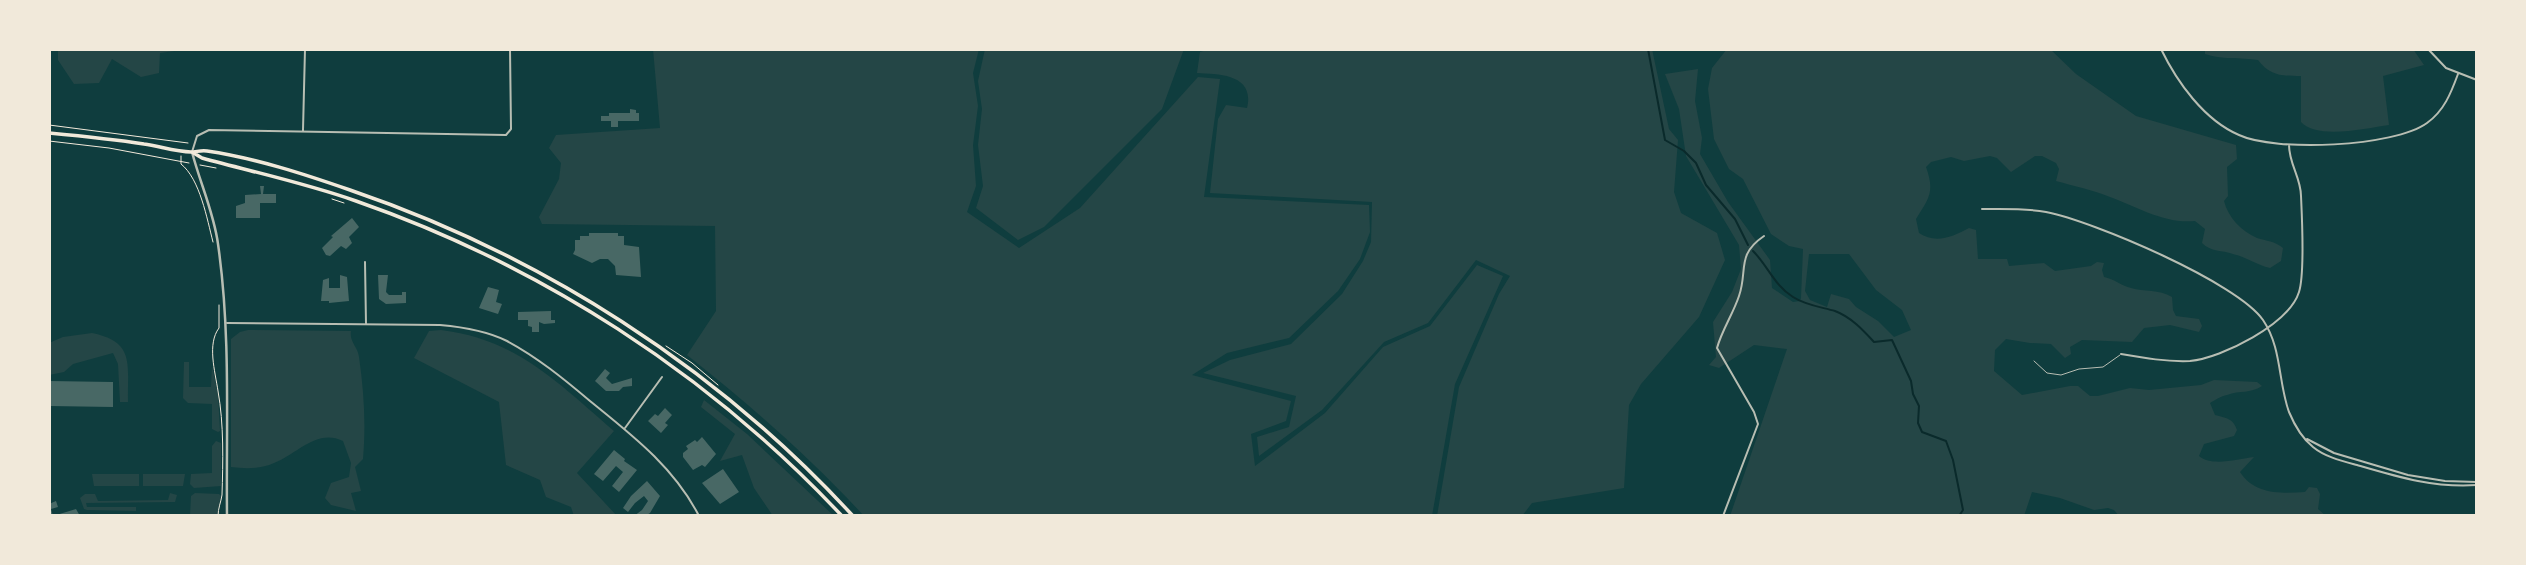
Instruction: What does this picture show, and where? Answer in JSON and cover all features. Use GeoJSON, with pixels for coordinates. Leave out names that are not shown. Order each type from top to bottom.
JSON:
{"type":"FeatureCollection","features":[{"type":"Feature","properties":{"kind":"highway"},"geometry":{"type":"LineString","coordinates":[[49,133],[192,152],[208,151],[302,175],[384,202],[499,252],[565,287],[676,359],[768,433],[853,516]]}},
{"type":"Feature","properties":{"kind":"highway"},"geometry":{"type":"LineString","coordinates":[[192,152],[204,159],[343,196],[453,239],[573,301],[672,366],[765,441],[842,516]]}},
{"type":"Feature","properties":{"kind":"highway"},"geometry":{"type":"LineString","coordinates":[[672,366],[676,359]]}},
{"type":"Feature","properties":{"kind":"street"},"geometry":{"type":"LineString","coordinates":[[303,131],[305,49]]}},
{"type":"Feature","properties":{"kind":"street"},"geometry":{"type":"LineString","coordinates":[[227,516],[226,323],[223,278],[216,232],[192,152],[196,137],[206,131],[506,135],[511,129],[510,49]]}},
{"type":"Feature","properties":{"kind":"street"},"geometry":{"type":"LineString","coordinates":[[2161,49],[2183,85],[2224,127],[2254,141],[2289,144],[2357,142],[2401,135],[2419,128],[2444,106],[2458,74]]}},
{"type":"Feature","properties":{"kind":"street"},"geometry":{"type":"LineString","coordinates":[[2428,49],[2441,64],[2458,74],[2477,80]]}},
{"type":"Feature","properties":{"kind":"street"},"geometry":{"type":"LineString","coordinates":[[2121,354],[2166,360],[2204,359],[2268,328],[2292,307],[2302,280],[2301,187],[2291,163],[2289,144]]}},
{"type":"Feature","properties":{"kind":"street"},"geometry":{"type":"LineString","coordinates":[[1983,209],[2045,212],[2121,237],[2241,297],[2257,312],[2268,328],[2278,356],[2290,412],[2314,448],[2332,457],[2402,479],[2446,486],[2477,484]]}},
{"type":"Feature","properties":{"kind":"street"},"geometry":{"type":"LineString","coordinates":[[1723,516],[1758,424],[1754,412],[1717,348],[1742,285],[1742,265],[1747,252],[1764,236]]}},
{"type":"Feature","properties":{"kind":"street"},"geometry":{"type":"LineString","coordinates":[[365,262],[366,325]]}},
{"type":"Feature","properties":{"kind":"street"},"geometry":{"type":"LineString","coordinates":[[226,323],[421,324],[462,327],[505,340],[557,374],[664,464],[681,485],[699,516]]}},
{"type":"Feature","properties":{"kind":"street"},"geometry":{"type":"LineString","coordinates":[[625,429],[662,377]]}},
{"type":"Feature","properties":{"kind":"lane"},"geometry":{"type":"LineString","coordinates":[[2034,361],[2047,373],[2061,375],[2079,369],[2103,368],[2121,354]]}},
{"type":"Feature","properties":{"kind":"path"},"geometry":{"type":"LineString","coordinates":[[49,125],[183,142]]}},
{"type":"Feature","properties":{"kind":"path"},"geometry":{"type":"LineString","coordinates":[[49,141],[109,148],[219,168]]}},
{"type":"Feature","properties":{"kind":"path"},"geometry":{"type":"LineString","coordinates":[[180,161],[188,169],[201,200],[213,243]]}},
{"type":"Feature","properties":{"kind":"path"},"geometry":{"type":"LineString","coordinates":[[332,199],[346,203]]}},
{"type":"Feature","properties":{"kind":"path"},"geometry":{"type":"LineString","coordinates":[[218,516],[222,499],[214,335],[219,328],[219,296]]}},
{"type":"Feature","properties":{"kind":"path"},"geometry":{"type":"LineString","coordinates":[[660,342],[721,387]]}},
{"type":"Feature","properties":{"kind":"shaded area"},"geometry":{"type":"Polygon","coordinates":[[[58,49],[189,49],[160,53],[159,73],[141,77],[112,59],[99,83],[74,84],[58,60],[58,49]]]}},
{"type":"Feature","properties":{"kind":"shaded area"},"geometry":{"type":"Polygon","coordinates":[[[653,49],[979,49],[973,73],[978,106],[973,145],[976,186],[967,212],[1019,248],[1080,208],[1198,77],[1220,79],[1204,197],[1369,205],[1370,232],[1360,259],[1338,291],[1289,338],[1227,353],[1192,375],[1291,401],[1286,421],[1251,434],[1255,466],[1325,413],[1383,347],[1430,326],[1477,265],[1503,276],[1455,384],[1432,516],[864,516],[822,472],[687,355],[716,311],[715,226],[542,224],[539,217],[559,179],[561,163],[549,148],[556,135],[660,128],[653,49]]]}},
{"type":"Feature","properties":{"kind":"shaded area"},"geometry":{"type":"Polygon","coordinates":[[[985,49],[1184,49],[1162,109],[1044,227],[1018,240],[976,208],[983,186],[978,145],[982,109],[978,81],[985,49]]]}},
{"type":"Feature","properties":{"kind":"shaded area"},"geometry":{"type":"Polygon","coordinates":[[[1210,49],[1652,49],[1669,129],[1678,140],[1674,192],[1681,213],[1717,233],[1725,260],[1699,317],[1641,384],[1629,405],[1624,488],[1532,503],[1522,516],[1437,516],[1459,387],[1499,294],[1510,276],[1476,260],[1428,323],[1384,342],[1322,410],[1259,456],[1257,437],[1289,427],[1296,396],[1203,373],[1230,360],[1291,344],[1342,294],[1363,261],[1371,242],[1372,202],[1210,193],[1218,119],[1226,105],[1247,108],[1248,97],[1246,89],[1234,78],[1197,73],[1200,52],[1210,49]]]}},
{"type":"Feature","properties":{"kind":"shaded area"},"geometry":{"type":"Polygon","coordinates":[[[1727,49],[2050,49],[2076,74],[2136,116],[2236,145],[2237,159],[2227,167],[2228,196],[2224,201],[2232,218],[2246,232],[2283,248],[2281,261],[2270,268],[2205,246],[2202,243],[2205,229],[2195,221],[2173,220],[2151,214],[2104,195],[2056,181],[2059,169],[2056,163],[2042,156],[2035,156],[2011,172],[1997,158],[1990,156],[1964,161],[1951,157],[1931,162],[1926,167],[1930,183],[1929,194],[1916,219],[1919,233],[1938,239],[1969,228],[1976,230],[1978,259],[2007,259],[2009,266],[2044,263],[2055,271],[2091,266],[2097,262],[2104,263],[2104,277],[2128,287],[2172,297],[2176,316],[2199,319],[2202,326],[2199,332],[2170,325],[2144,328],[2132,342],[2082,340],[2070,347],[2071,354],[2065,358],[2051,344],[2006,339],[1995,350],[1994,371],[2022,395],[2070,386],[2078,386],[2090,396],[2098,396],[2130,388],[2149,390],[2201,385],[2214,380],[2257,382],[2262,386],[2218,398],[2210,403],[2215,415],[2231,421],[2237,430],[2234,436],[2204,444],[2199,456],[2218,462],[2254,457],[2240,472],[2253,485],[2268,491],[2286,493],[2305,492],[2309,487],[2317,488],[2320,494],[2318,509],[2326,516],[2119,516],[2108,508],[2094,510],[2032,492],[2024,516],[1730,516],[1787,349],[1754,345],[1719,368],[1709,365],[1716,357],[1713,322],[1732,292],[1741,269],[1739,245],[1686,156],[1679,109],[1665,74],[1698,69],[1695,101],[1702,138],[1700,154],[1728,202],[1770,260],[1772,288],[1793,302],[1800,301],[1801,298],[1803,249],[1789,246],[1771,234],[1743,179],[1729,169],[1714,139],[1708,89],[1712,68],[1727,49]],[[1809,254],[1805,291],[1810,300],[1827,307],[1831,294],[1849,299],[1894,337],[1911,330],[1902,310],[1876,290],[1849,254],[1809,254]]]}},
{"type":"Feature","properties":{"kind":"shaded area"},"geometry":{"type":"Polygon","coordinates":[[[2205,49],[2413,49],[2424,65],[2383,76],[2389,125],[2330,132],[2308,127],[2301,122],[2301,76],[2277,74],[2258,60],[2211,56],[2205,54],[2205,49]]]}},
{"type":"Feature","properties":{"kind":"shaded area"},"geometry":{"type":"Polygon","coordinates":[[[248,330],[351,331],[359,357],[364,421],[363,459],[355,467],[361,491],[351,493],[356,511],[331,505],[325,498],[331,483],[349,477],[351,463],[343,441],[324,438],[307,444],[269,465],[253,468],[231,467],[231,339],[248,330]]]}},
{"type":"Feature","properties":{"kind":"shaded area"},"geometry":{"type":"Polygon","coordinates":[[[441,330],[468,335],[515,354],[555,381],[614,431],[577,473],[617,516],[574,516],[571,507],[546,497],[540,480],[506,465],[499,402],[414,358],[429,331],[441,330]]]}},
{"type":"Feature","properties":{"kind":"shaded area"},"geometry":{"type":"Polygon","coordinates":[[[92,333],[116,342],[122,349],[128,366],[128,402],[120,402],[118,364],[113,353],[73,364],[64,372],[49,375],[49,343],[63,337],[92,333]]]}},
{"type":"Feature","properties":{"kind":"shaded area"},"geometry":{"type":"Polygon","coordinates":[[[184,362],[189,362],[189,387],[211,387],[212,366],[218,394],[220,431],[212,429],[212,404],[188,403],[183,398],[184,362]]]}},
{"type":"Feature","properties":{"kind":"shaded area"},"geometry":{"type":"Polygon","coordinates":[[[704,400],[747,434],[834,516],[773,516],[754,488],[742,455],[720,461],[735,434],[701,407],[704,400]]]}},
{"type":"Feature","properties":{"kind":"shaded area"},"geometry":{"type":"Polygon","coordinates":[[[216,441],[221,443],[221,486],[194,488],[190,484],[191,474],[212,473],[212,446],[216,441]]]}},
{"type":"Feature","properties":{"kind":"shaded area"},"geometry":{"type":"Polygon","coordinates":[[[92,474],[139,474],[139,486],[94,486],[92,474]]]}},
{"type":"Feature","properties":{"kind":"shaded area"},"geometry":{"type":"Polygon","coordinates":[[[143,474],[185,474],[183,486],[143,486],[143,474]]]}},
{"type":"Feature","properties":{"kind":"shaded area"},"geometry":{"type":"Polygon","coordinates":[[[170,493],[177,495],[175,502],[86,503],[87,507],[136,507],[136,511],[87,510],[80,498],[85,494],[95,494],[98,501],[168,500],[170,493]]]}},
{"type":"Feature","properties":{"kind":"shaded area"},"geometry":{"type":"Polygon","coordinates":[[[195,493],[221,496],[217,516],[190,516],[191,496],[195,493]]]}},
{"type":"Feature","properties":{"kind":"building"},"geometry":{"type":"Polygon","coordinates":[[[630,109],[639,113],[639,121],[618,121],[618,127],[611,127],[611,121],[601,121],[601,116],[609,116],[609,113],[630,113],[630,109]]]}},
{"type":"Feature","properties":{"kind":"building"},"geometry":{"type":"Polygon","coordinates":[[[260,186],[264,186],[263,194],[276,194],[276,203],[260,203],[260,218],[236,218],[236,206],[245,203],[245,195],[261,194],[260,186]]]}},
{"type":"Feature","properties":{"kind":"building"},"geometry":{"type":"Polygon","coordinates":[[[352,218],[359,227],[349,237],[352,243],[346,249],[341,246],[330,256],[326,255],[322,248],[333,237],[331,236],[352,218]]]}},
{"type":"Feature","properties":{"kind":"building"},"geometry":{"type":"Polygon","coordinates":[[[589,233],[618,233],[618,236],[624,236],[624,245],[639,247],[641,277],[616,275],[615,266],[608,259],[592,263],[573,254],[575,240],[580,240],[580,236],[589,236],[589,233]]]}},
{"type":"Feature","properties":{"kind":"building"},"geometry":{"type":"Polygon","coordinates":[[[340,275],[347,277],[349,301],[321,301],[323,280],[329,278],[329,288],[340,288],[340,275]]]}},
{"type":"Feature","properties":{"kind":"building"},"geometry":{"type":"Polygon","coordinates":[[[378,275],[388,275],[386,292],[389,295],[402,295],[402,292],[406,292],[406,303],[386,304],[379,299],[378,275]]]}},
{"type":"Feature","properties":{"kind":"building"},"geometry":{"type":"Polygon","coordinates":[[[488,287],[499,290],[496,302],[502,304],[498,314],[479,308],[488,287]]]}},
{"type":"Feature","properties":{"kind":"building"},"geometry":{"type":"Polygon","coordinates":[[[551,311],[551,320],[555,320],[555,323],[539,322],[539,332],[532,332],[528,320],[518,320],[518,312],[551,311]]]}},
{"type":"Feature","properties":{"kind":"building"},"geometry":{"type":"Polygon","coordinates":[[[605,369],[610,373],[606,378],[612,384],[632,378],[632,386],[623,387],[619,391],[606,391],[595,381],[605,369]]]}},
{"type":"Feature","properties":{"kind":"building"},"geometry":{"type":"Polygon","coordinates":[[[49,381],[113,382],[113,407],[49,406],[49,381]]]}},
{"type":"Feature","properties":{"kind":"building"},"geometry":{"type":"Polygon","coordinates":[[[665,408],[672,415],[661,433],[648,421],[655,414],[658,416],[665,408]]]}},
{"type":"Feature","properties":{"kind":"building"},"geometry":{"type":"Polygon","coordinates":[[[702,437],[716,454],[705,467],[702,465],[693,470],[683,453],[688,449],[686,446],[702,437]]]}},
{"type":"Feature","properties":{"kind":"building"},"geometry":{"type":"Polygon","coordinates":[[[614,450],[637,470],[619,492],[612,486],[623,472],[616,466],[603,481],[594,474],[614,450]]]}},
{"type":"Feature","properties":{"kind":"building"},"geometry":{"type":"Polygon","coordinates":[[[723,469],[739,492],[720,504],[702,483],[723,469]]]}},
{"type":"Feature","properties":{"kind":"building"},"geometry":{"type":"Polygon","coordinates":[[[647,481],[660,496],[650,513],[634,516],[648,501],[644,496],[628,512],[623,508],[647,481]]]}},
{"type":"Feature","properties":{"kind":"building"},"geometry":{"type":"Polygon","coordinates":[[[56,501],[58,507],[51,509],[53,516],[49,516],[49,504],[56,501]]]}},
{"type":"Feature","properties":{"kind":"building"},"geometry":{"type":"Polygon","coordinates":[[[76,509],[80,516],[53,516],[76,509]]]}},
{"type":"Feature","properties":{"kind":"waterway"},"geometry":{"type":"LineString","coordinates":[[1648,49],[1665,140],[1684,151],[1696,163],[1706,185],[1735,219],[1748,245]]}},
{"type":"Feature","properties":{"kind":"waterway"},"geometry":{"type":"LineString","coordinates":[[1753,251],[1781,287],[1793,297],[1841,314],[1874,342],[1892,340],[1911,381],[1919,406],[1918,423],[1922,432],[1946,441],[1953,460],[1963,510],[1959,516]]}}]}
